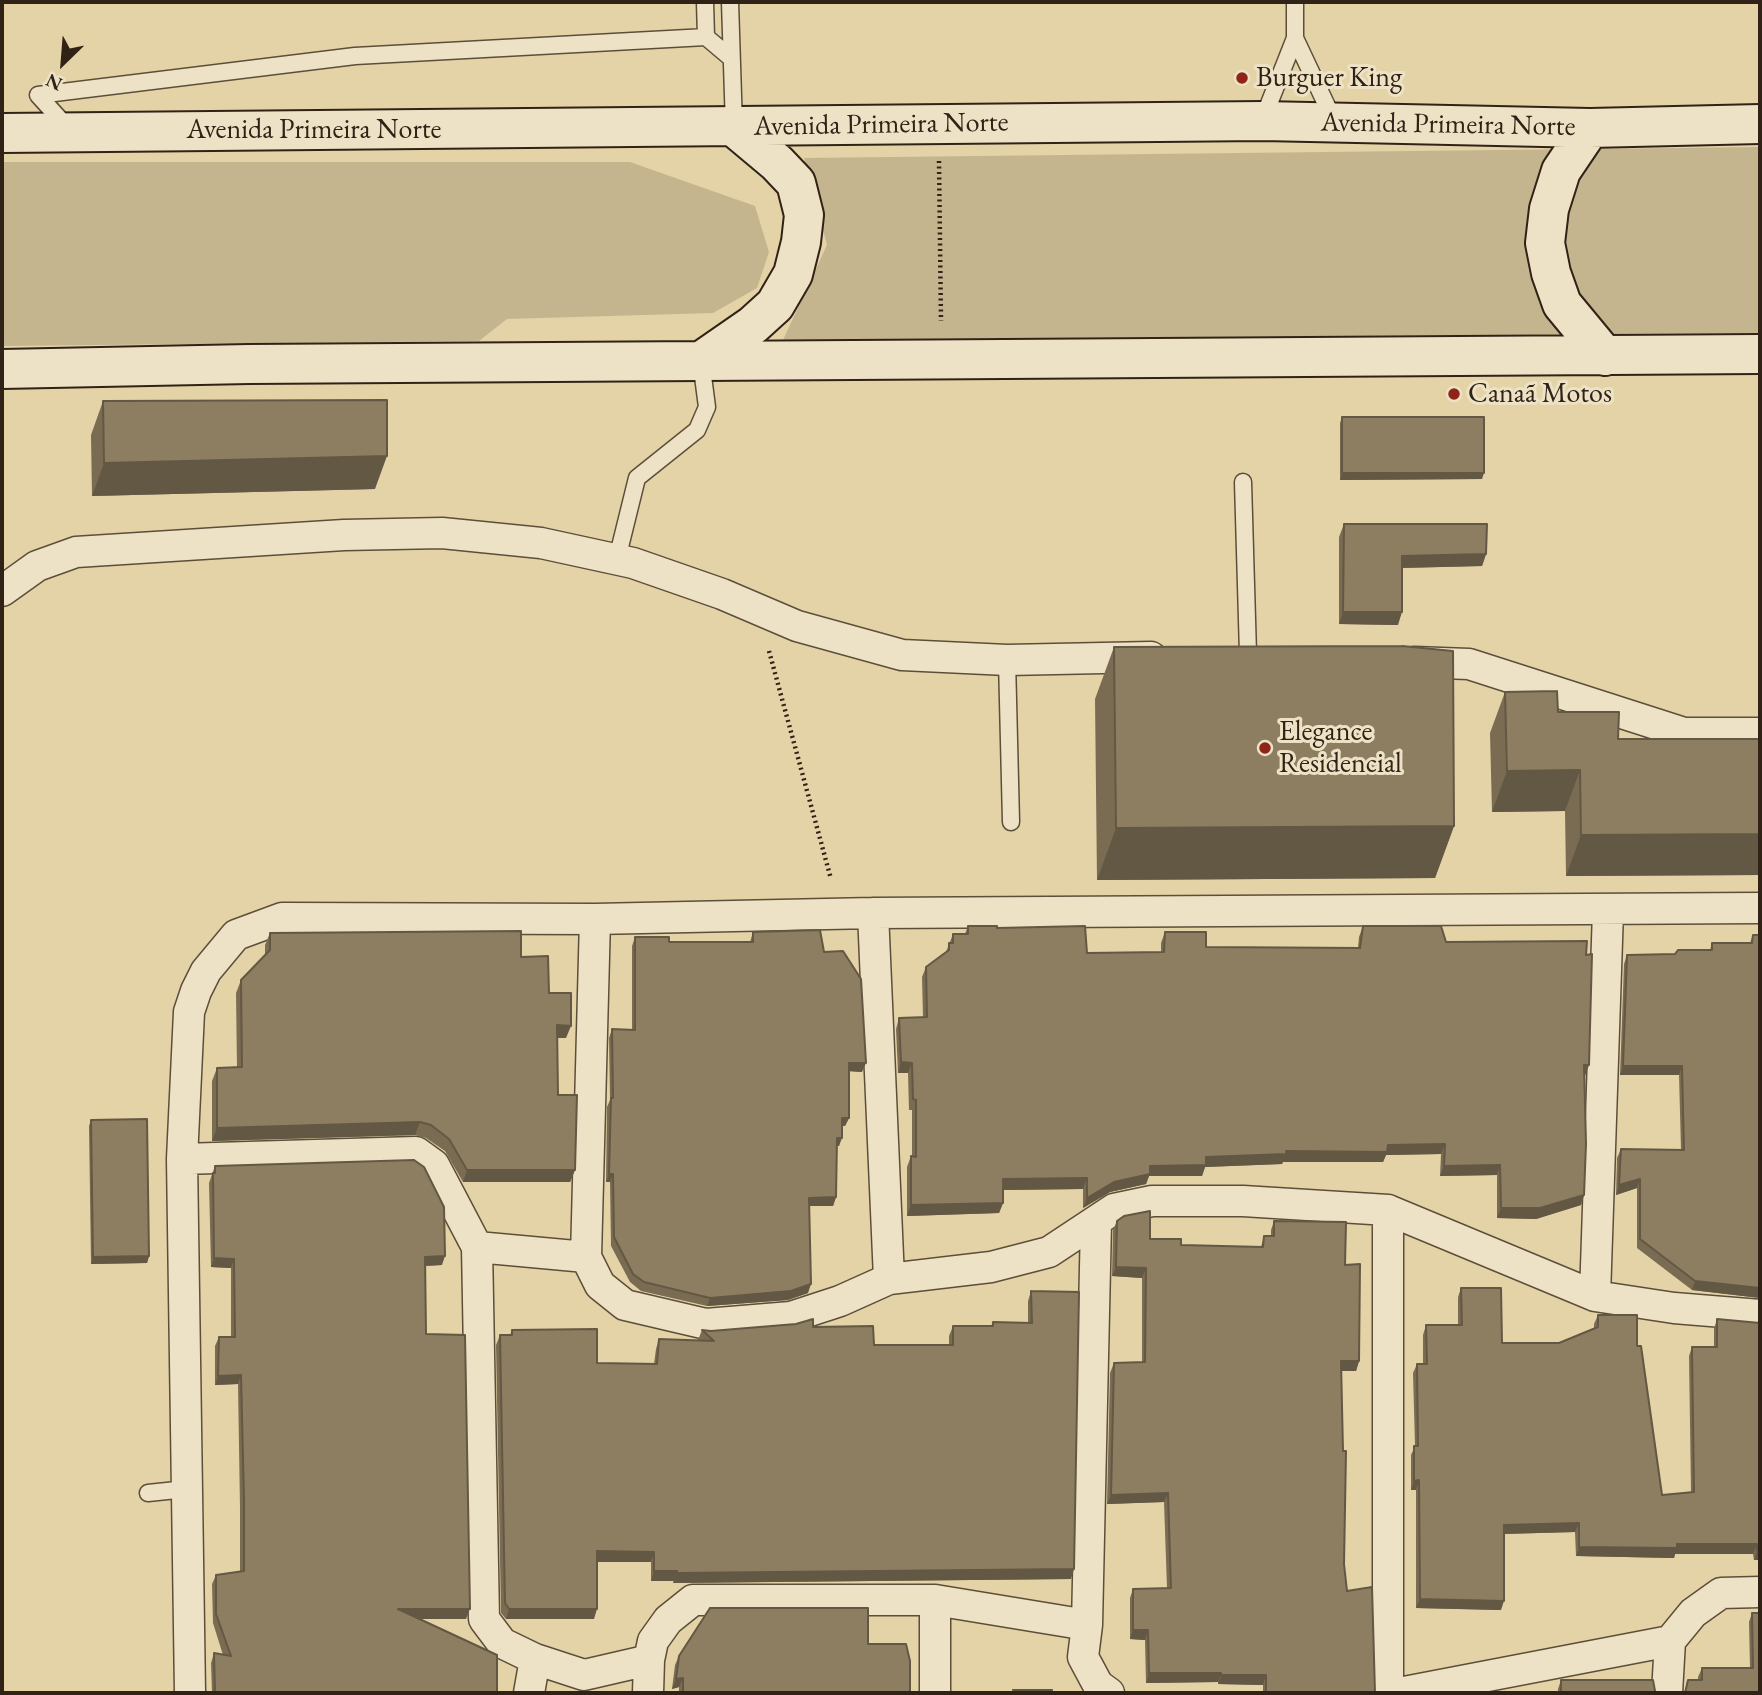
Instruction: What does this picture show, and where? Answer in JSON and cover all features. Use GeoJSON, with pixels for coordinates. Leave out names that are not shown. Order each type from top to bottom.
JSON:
{"type":"FeatureCollection","features":[{"type":"Feature","properties":{"kind":"main road","name":"Avenida Primeira Norte"},"geometry":{"type":"LineString","coordinates":[[2,133],[1263,121],[1590,128],[1760,124]]}},
{"type":"Feature","properties":{"kind":"main road"},"geometry":{"type":"LineString","coordinates":[[701,361],[753,325],[775,305],[793,274],[801,242],[804,215],[796,183],[777,163],[734,127]]}},
{"type":"Feature","properties":{"kind":"main road"},"geometry":{"type":"LineString","coordinates":[[1590,128],[1561,171],[1549,209],[1545,243],[1551,273],[1562,304],[1605,356]]}},
{"type":"Feature","properties":{"kind":"main road"},"geometry":{"type":"LineString","coordinates":[[2,369],[249,364],[1760,354]]}},
{"type":"Feature","properties":{"kind":"street"},"geometry":{"type":"LineString","coordinates":[[2,591],[37,566],[76,552],[344,535],[442,533],[541,543],[633,562],[797,626],[902,655],[1007,660],[1180,656]]}},
{"type":"Feature","properties":{"kind":"street"},"geometry":{"type":"LineString","coordinates":[[1386,660],[1469,664],[1684,733],[1760,733]]}},
{"type":"Feature","properties":{"kind":"street"},"geometry":{"type":"LineString","coordinates":[[190,1693],[182,1159],[189,1012],[206,971],[236,935],[282,918],[595,919],[873,913],[1608,911],[1760,908]]}},
{"type":"Feature","properties":{"kind":"street"},"geometry":{"type":"LineString","coordinates":[[1595,1296],[1608,911]]}},
{"type":"Feature","properties":{"kind":"street"},"geometry":{"type":"LineString","coordinates":[[873,913],[889,1279]]}},
{"type":"Feature","properties":{"kind":"street"},"geometry":{"type":"LineString","coordinates":[[595,919],[586,1257],[600,1286],[625,1304],[706,1324],[792,1317],[840,1301],[889,1279],[991,1267],[1049,1252],[1114,1209],[1152,1201],[1243,1201],[1388,1210],[1595,1296],[1674,1308],[1760,1315]]}},
{"type":"Feature","properties":{"kind":"street"},"geometry":{"type":"LineString","coordinates":[[182,1159],[416,1152],[435,1165],[477,1247],[484,1619],[502,1643],[535,1659],[584,1675],[649,1660]]}},
{"type":"Feature","properties":{"kind":"street"},"geometry":{"type":"LineString","coordinates":[[1388,1210],[1388,1693]]}},
{"type":"Feature","properties":{"kind":"street"},"geometry":{"type":"LineString","coordinates":[[1096,1223],[1087,1625],[1083,1657],[1098,1685],[1109,1693]]}},
{"type":"Feature","properties":{"kind":"street"},"geometry":{"type":"LineString","coordinates":[[477,1247],[586,1257]]}},
{"type":"Feature","properties":{"kind":"street"},"geometry":{"type":"LineString","coordinates":[[1667,1693],[1670,1641],[1693,1613],[1721,1593],[1760,1592]]}},
{"type":"Feature","properties":{"kind":"street"},"geometry":{"type":"LineString","coordinates":[[648,1693],[649,1660],[653,1641],[668,1620],[693,1600],[935,1600],[1087,1625]]}},
{"type":"Feature","properties":{"kind":"street"},"geometry":{"type":"LineString","coordinates":[[935,1600],[935,1693]]}},
{"type":"Feature","properties":{"kind":"street"},"geometry":{"type":"LineString","coordinates":[[1398,1693],[1670,1641]]}},
{"type":"Feature","properties":{"kind":"street"},"geometry":{"type":"LineString","coordinates":[[529,1693],[535,1659]]}},
{"type":"Feature","properties":{"kind":"lane"},"geometry":{"type":"LineString","coordinates":[[705,2],[706,37]]}},
{"type":"Feature","properties":{"kind":"lane"},"geometry":{"type":"LineString","coordinates":[[730,2],[734,127]]}},
{"type":"Feature","properties":{"kind":"lane"},"geometry":{"type":"LineString","coordinates":[[1263,121],[1295,38],[1295,2]]}},
{"type":"Feature","properties":{"kind":"lane"},"geometry":{"type":"LineString","coordinates":[[71,132],[38,95],[355,56],[706,37],[731,58]]}},
{"type":"Feature","properties":{"kind":"lane"},"geometry":{"type":"LineString","coordinates":[[1295,38],[1335,123]]}},
{"type":"Feature","properties":{"kind":"lane"},"geometry":{"type":"LineString","coordinates":[[617,559],[637,478],[697,430],[708,407],[701,361]]}},
{"type":"Feature","properties":{"kind":"lane"},"geometry":{"type":"LineString","coordinates":[[1243,482],[1248,655]]}},
{"type":"Feature","properties":{"kind":"lane"},"geometry":{"type":"LineString","coordinates":[[1007,660],[1011,822]]}},
{"type":"Feature","properties":{"kind":"lane"},"geometry":{"type":"LineString","coordinates":[[148,1493],[186,1489]]}},
{"type":"Feature","properties":{"kind":"path"},"geometry":{"type":"LineString","coordinates":[[939,124],[939,360]]}},
{"type":"Feature","properties":{"kind":"path"},"geometry":{"type":"LineString","coordinates":[[758,610],[840,914]]}},
{"type":"Feature","properties":{"kind":"shaded area"},"geometry":{"type":"Polygon","coordinates":[[[1760,147],[1760,333],[783,340],[827,245],[804,158],[1760,147]]]}},
{"type":"Feature","properties":{"kind":"shaded area"},"geometry":{"type":"Polygon","coordinates":[[[2,162],[630,162],[755,206],[769,252],[757,288],[713,313],[507,319],[479,341],[2,346],[2,162]]]}},
{"type":"Feature","properties":{"kind":"building"},"geometry":{"type":"Polygon","coordinates":[[[387,400],[387,456],[104,463],[103,401],[387,400]]]}},
{"type":"Feature","properties":{"kind":"building"},"geometry":{"type":"Polygon","coordinates":[[[1342,417],[1484,417],[1484,473],[1342,473],[1342,417]]]}},
{"type":"Feature","properties":{"kind":"building"},"geometry":{"type":"Polygon","coordinates":[[[1344,524],[1487,524],[1486,554],[1402,556],[1402,612],[1343,612],[1344,524]]]}},
{"type":"Feature","properties":{"kind":"building","name":"Elegance Residencial"},"geometry":{"type":"Polygon","coordinates":[[[1402,646],[1453,651],[1454,826],[1116,828],[1114,647],[1402,646]]]}},
{"type":"Feature","properties":{"kind":"building"},"geometry":{"type":"Polygon","coordinates":[[[1557,691],[1558,712],[1619,712],[1618,739],[1760,739],[1760,834],[1581,835],[1580,770],[1507,771],[1505,692],[1557,691]]]}},
{"type":"Feature","properties":{"kind":"building"},"geometry":{"type":"Polygon","coordinates":[[[968,926],[1085,926],[1087,953],[1164,952],[1165,932],[1206,932],[1206,947],[1360,948],[1363,926],[1441,926],[1446,942],[1587,941],[1586,955],[1592,954],[1589,1065],[1584,1065],[1584,1195],[1540,1208],[1501,1208],[1500,1165],[1444,1166],[1445,1144],[1388,1145],[1387,1152],[1286,1151],[1286,1154],[1206,1157],[1206,1165],[1150,1166],[1150,1174],[1114,1182],[1087,1198],[1087,1178],[1003,1179],[1003,1203],[911,1205],[911,1156],[916,1157],[916,1100],[913,1099],[912,1063],[901,1062],[899,1018],[927,1017],[926,967],[949,950],[949,943],[953,943],[953,934],[968,934],[968,926]]]}},
{"type":"Feature","properties":{"kind":"building"},"geometry":{"type":"Polygon","coordinates":[[[820,930],[824,952],[843,951],[861,979],[866,1063],[849,1063],[849,1118],[842,1118],[842,1138],[837,1138],[836,1197],[809,1198],[811,1284],[791,1291],[710,1298],[644,1282],[633,1274],[614,1237],[613,1174],[609,1174],[613,1098],[612,1029],[635,1030],[635,937],[669,937],[669,942],[753,942],[753,932],[820,930]]]}},
{"type":"Feature","properties":{"kind":"building"},"geometry":{"type":"Polygon","coordinates":[[[521,931],[521,957],[548,956],[549,993],[571,993],[571,1026],[557,1025],[558,1095],[577,1095],[575,1170],[467,1170],[449,1139],[431,1125],[420,1122],[217,1128],[217,1068],[242,1067],[241,980],[270,950],[270,933],[521,931]]]}},
{"type":"Feature","properties":{"kind":"building"},"geometry":{"type":"Polygon","coordinates":[[[1753,935],[1760,935],[1760,1288],[1695,1281],[1640,1239],[1640,1179],[1619,1185],[1621,1149],[1684,1150],[1682,1066],[1623,1066],[1627,955],[1712,950],[1712,943],[1752,943],[1753,935]]]}},
{"type":"Feature","properties":{"kind":"building"},"geometry":{"type":"Polygon","coordinates":[[[147,1119],[149,1256],[93,1257],[91,1120],[147,1119]]]}},
{"type":"Feature","properties":{"kind":"building"},"geometry":{"type":"Polygon","coordinates":[[[414,1160],[424,1167],[444,1207],[445,1256],[425,1257],[426,1334],[465,1335],[470,1609],[398,1609],[497,1655],[497,1693],[215,1693],[214,1653],[231,1656],[216,1614],[216,1575],[244,1571],[244,1499],[241,1375],[218,1376],[219,1337],[235,1337],[234,1259],[214,1258],[215,1166],[414,1160]]]}},
{"type":"Feature","properties":{"kind":"building"},"geometry":{"type":"Polygon","coordinates":[[[1150,1211],[1150,1239],[1181,1239],[1181,1245],[1263,1247],[1264,1236],[1274,1236],[1274,1221],[1346,1222],[1345,1265],[1360,1264],[1359,1361],[1341,1361],[1343,1451],[1346,1451],[1344,1564],[1347,1591],[1372,1587],[1375,1693],[1266,1693],[1266,1675],[1149,1673],[1148,1630],[1133,1630],[1133,1589],[1171,1588],[1168,1493],[1111,1495],[1114,1363],[1145,1362],[1146,1268],[1116,1267],[1117,1221],[1124,1216],[1150,1211]]]}},
{"type":"Feature","properties":{"kind":"building"},"geometry":{"type":"Polygon","coordinates":[[[1461,1288],[1501,1288],[1502,1343],[1559,1343],[1598,1327],[1598,1315],[1637,1315],[1637,1346],[1641,1346],[1662,1495],[1694,1492],[1692,1347],[1717,1347],[1717,1319],[1760,1323],[1760,1551],[1757,1551],[1757,1544],[1677,1544],[1677,1548],[1579,1547],[1579,1523],[1504,1525],[1504,1601],[1420,1599],[1419,1480],[1414,1481],[1414,1446],[1418,1446],[1417,1364],[1427,1364],[1426,1325],[1462,1325],[1461,1288]]]}},
{"type":"Feature","properties":{"kind":"building"},"geometry":{"type":"Polygon","coordinates":[[[1031,1291],[1079,1292],[1074,1569],[677,1573],[654,1571],[654,1552],[597,1551],[597,1609],[509,1609],[505,1603],[500,1335],[512,1335],[512,1330],[597,1329],[597,1363],[657,1364],[659,1339],[714,1341],[702,1330],[796,1324],[813,1319],[813,1327],[873,1326],[874,1345],[953,1345],[953,1326],[993,1326],[993,1322],[1032,1323],[1031,1291]]]}},
{"type":"Feature","properties":{"kind":"building"},"geometry":{"type":"Polygon","coordinates":[[[710,1608],[868,1608],[868,1644],[906,1644],[910,1661],[910,1693],[683,1693],[683,1678],[676,1679],[679,1656],[710,1608]]]}},
{"type":"Feature","properties":{"kind":"building"},"geometry":{"type":"Polygon","coordinates":[[[1752,1613],[1760,1613],[1760,1693],[1685,1693],[1688,1680],[1702,1680],[1702,1668],[1753,1668],[1752,1613]]]}},
{"type":"Feature","properties":{"kind":"building"},"geometry":{"type":"Polygon","coordinates":[[[1561,1680],[1653,1680],[1657,1693],[1561,1693],[1561,1680]]]}},
{"type":"Feature","properties":{"kind":"building"},"geometry":{"type":"Polygon","coordinates":[[[1013,1690],[1052,1690],[1052,1693],[1014,1693],[1013,1690]]]}},
{"type":"Feature","properties":{"kind":"place","name":"Burguer King"},"geometry":{"type":"Point","coordinates":[1242,78]}},
{"type":"Feature","properties":{"kind":"place","name":"Canaã Motos"},"geometry":{"type":"Point","coordinates":[1454,394]}},
{"type":"Feature","properties":{"kind":"place","name":"Elegance Residencial"},"geometry":{"type":"Point","coordinates":[1265,748]}}]}
